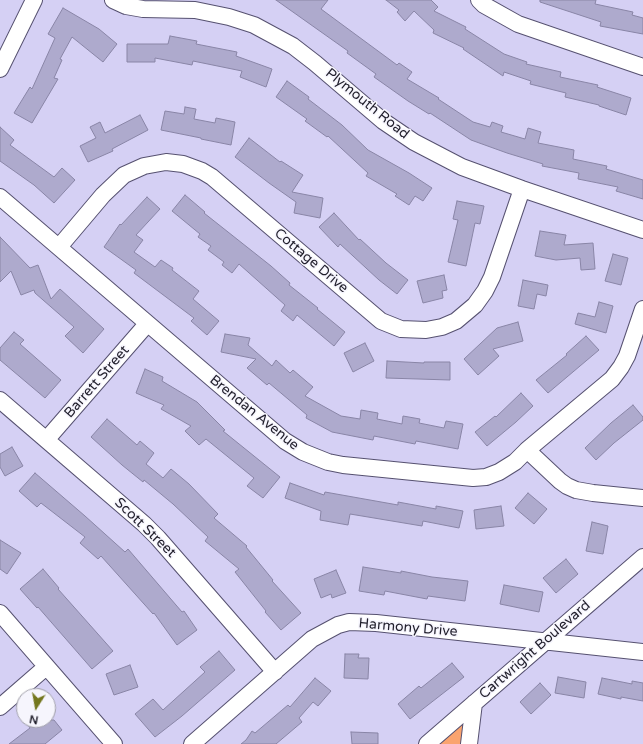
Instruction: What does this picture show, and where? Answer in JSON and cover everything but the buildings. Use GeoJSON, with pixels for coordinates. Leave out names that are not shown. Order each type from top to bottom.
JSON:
{"type":"FeatureCollection","features":[{"type":"Feature","properties":{"kind":"street"},"geometry":{"type":"LineString","coordinates":[[0,69],[34,0]]}},
{"type":"Feature","properties":{"kind":"street","name":"Plymouth Road"},"geometry":{"type":"LineString","coordinates":[[113,0],[126,6],[143,9],[195,10],[229,16],[254,25],[293,46],[383,121],[414,142],[462,167],[643,230]]}},
{"type":"Feature","properties":{"kind":"street"},"geometry":{"type":"LineString","coordinates":[[479,0],[484,5],[518,24],[643,67]]}},
{"type":"Feature","properties":{"kind":"street","name":"Cottage Drive"},"geometry":{"type":"LineString","coordinates":[[59,247],[103,195],[124,175],[144,166],[166,162],[183,164],[202,171],[212,177],[381,321],[402,329],[426,330],[442,327],[456,321],[475,305],[485,291],[492,277],[522,189]]}},
{"type":"Feature","properties":{"kind":"street","name":"Brendan Avenue"},"geometry":{"type":"LineString","coordinates":[[0,197],[285,441],[303,452],[328,462],[343,465],[473,478],[486,477],[499,472],[515,462],[612,379],[627,356],[643,309]]}},
{"type":"Feature","properties":{"kind":"street","name":"Barrett Street"},"geometry":{"type":"LineString","coordinates":[[47,440],[147,324]]}},
{"type":"Feature","properties":{"kind":"street","name":"Scott Street"},"geometry":{"type":"LineString","coordinates":[[0,400],[144,524],[158,538],[275,672]]}},
{"type":"Feature","properties":{"kind":"street"},"geometry":{"type":"LineString","coordinates":[[528,450],[560,481],[576,490],[643,498]]}},
{"type":"Feature","properties":{"kind":"street","name":"Cartwright Boulevard"},"geometry":{"type":"LineString","coordinates":[[427,744],[643,557]]}},
{"type":"Feature","properties":{"kind":"street"},"geometry":{"type":"LineString","coordinates":[[0,613],[114,744]]}},
{"type":"Feature","properties":{"kind":"street","name":"Harmony Drive"},"geometry":{"type":"LineString","coordinates":[[192,744],[312,640],[338,625],[349,622],[376,623],[643,652]]}},
{"type":"Feature","properties":{"kind":"street"},"geometry":{"type":"LineString","coordinates":[[0,707],[46,667]]}},
{"type":"Feature","properties":{"kind":"street"},"geometry":{"type":"LineString","coordinates":[[469,744],[474,703]]}},
{"type":"Feature","properties":{"kind":"shaded area"},"geometry":{"type":"Polygon","coordinates":[[[470,711],[466,744],[432,744],[470,711]]]}}]}
